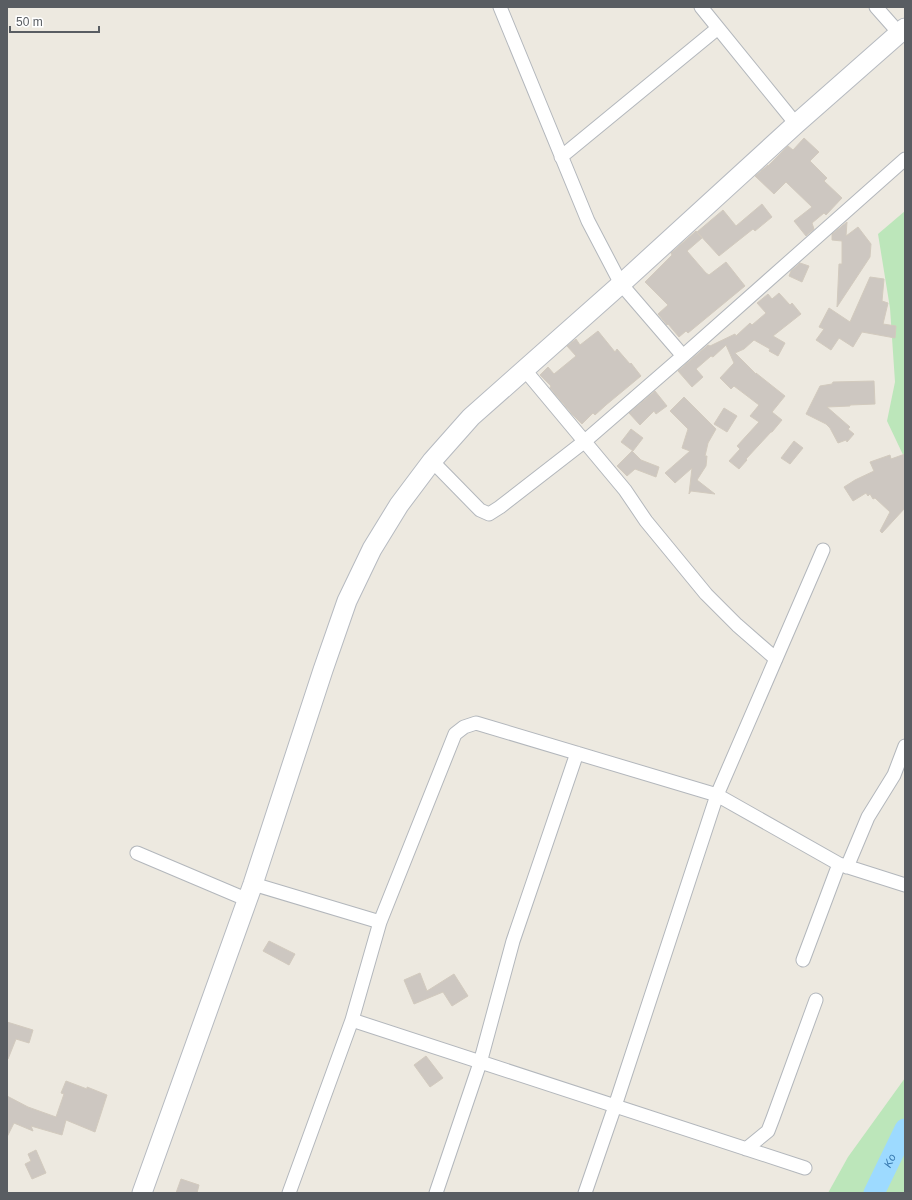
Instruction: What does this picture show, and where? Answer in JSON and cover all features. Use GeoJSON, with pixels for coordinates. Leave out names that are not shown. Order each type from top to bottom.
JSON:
{"type":"FeatureCollection","features":[{"type":"Feature","properties":{"kind":"main road"},"geometry":{"type":"LineString","coordinates":[[142,1193],[250,892],[323,670],[348,601],[372,549],[400,505],[432,460],[471,417],[621,284],[796,124],[902,30]]}},
{"type":"Feature","properties":{"kind":"street"},"geometry":{"type":"LineString","coordinates":[[500,7],[588,220],[621,284],[683,356]]}},
{"type":"Feature","properties":{"kind":"street"},"geometry":{"type":"LineString","coordinates":[[701,7],[796,124]]}},
{"type":"Feature","properties":{"kind":"street"},"geometry":{"type":"LineString","coordinates":[[876,7],[902,30]]}},
{"type":"Feature","properties":{"kind":"street"},"geometry":{"type":"LineString","coordinates":[[561,157],[718,28]]}},
{"type":"Feature","properties":{"kind":"street"},"geometry":{"type":"LineString","coordinates":[[432,460],[480,510],[489,514],[500,508],[584,442],[905,159]]}},
{"type":"Feature","properties":{"kind":"street"},"geometry":{"type":"LineString","coordinates":[[524,369],[625,490],[646,521],[706,594],[737,625],[776,659]]}},
{"type":"Feature","properties":{"kind":"street"},"geometry":{"type":"LineString","coordinates":[[585,1193],[718,795],[823,550]]}},
{"type":"Feature","properties":{"kind":"street"},"geometry":{"type":"LineString","coordinates":[[289,1193],[352,1020],[380,922],[455,734],[464,727],[476,723],[718,795],[843,865],[905,885]]}},
{"type":"Feature","properties":{"kind":"street"},"geometry":{"type":"LineString","coordinates":[[803,960],[843,865],[868,817],[894,775],[905,746]]}},
{"type":"Feature","properties":{"kind":"street"},"geometry":{"type":"LineString","coordinates":[[436,1193],[480,1063],[513,941],[577,753]]}},
{"type":"Feature","properties":{"kind":"street"},"geometry":{"type":"LineString","coordinates":[[136,853],[250,892],[380,922]]}},
{"type":"Feature","properties":{"kind":"street"},"geometry":{"type":"LineString","coordinates":[[746,1149],[768,1131],[816,1000]]}},
{"type":"Feature","properties":{"kind":"street"},"geometry":{"type":"LineString","coordinates":[[352,1020],[805,1168]]}},
{"type":"Feature","properties":{"kind":"green space"},"geometry":{"type":"Polygon","coordinates":[[[905,211],[905,459],[887,421],[895,382],[890,308],[878,234],[905,211]]]}},
{"type":"Feature","properties":{"kind":"green space"},"geometry":{"type":"Polygon","coordinates":[[[905,1078],[905,1193],[828,1193],[848,1157],[905,1078]]]}},
{"type":"Feature","properties":{"kind":"building"},"geometry":{"type":"Polygon","coordinates":[[[804,138],[819,152],[810,161],[827,178],[824,181],[842,198],[826,215],[824,213],[812,223],[814,229],[806,236],[794,221],[812,207],[786,182],[774,194],[755,176],[768,166],[788,146],[793,150],[804,138]]]}},
{"type":"Feature","properties":{"kind":"building"},"geometry":{"type":"Polygon","coordinates":[[[762,204],[772,217],[755,231],[753,229],[719,256],[697,232],[723,210],[736,226],[762,204]]]}},
{"type":"Feature","properties":{"kind":"building"},"geometry":{"type":"Polygon","coordinates":[[[847,222],[846,236],[858,227],[871,244],[870,257],[837,307],[839,264],[842,264],[842,241],[832,240],[832,234],[847,222]]]}},
{"type":"Feature","properties":{"kind":"building"},"geometry":{"type":"Polygon","coordinates":[[[696,231],[702,238],[687,251],[706,273],[709,275],[726,262],[745,286],[688,333],[686,331],[679,337],[658,314],[668,305],[645,282],[672,255],[671,253],[696,231]]]}},
{"type":"Feature","properties":{"kind":"building"},"geometry":{"type":"Polygon","coordinates":[[[800,263],[809,266],[802,282],[789,276],[791,271],[800,263]]]}},
{"type":"Feature","properties":{"kind":"building"},"geometry":{"type":"Polygon","coordinates":[[[870,277],[884,279],[882,301],[888,303],[883,324],[896,326],[895,338],[862,332],[853,347],[839,338],[831,350],[816,340],[824,329],[819,327],[829,308],[850,322],[870,277]]]}},
{"type":"Feature","properties":{"kind":"building"},"geometry":{"type":"Polygon","coordinates":[[[779,293],[790,305],[792,303],[801,314],[773,336],[785,343],[778,356],[769,351],[770,349],[754,340],[744,349],[735,353],[756,374],[785,396],[772,412],[782,420],[746,459],[747,460],[739,469],[729,461],[740,449],[737,446],[759,422],[750,416],[759,405],[734,386],[731,389],[720,378],[734,363],[726,345],[713,357],[711,356],[696,369],[703,377],[692,387],[678,371],[708,345],[710,346],[735,334],[736,336],[750,323],[752,325],[766,313],[757,303],[768,294],[772,299],[779,293]]]}},
{"type":"Feature","properties":{"kind":"building"},"geometry":{"type":"Polygon","coordinates":[[[598,331],[615,352],[617,349],[641,376],[595,415],[593,413],[582,424],[540,375],[548,367],[554,374],[576,356],[567,346],[576,339],[580,345],[598,331]]]}},
{"type":"Feature","properties":{"kind":"building"},"geometry":{"type":"Polygon","coordinates":[[[874,381],[875,404],[827,407],[850,427],[848,429],[854,434],[847,442],[846,440],[838,443],[830,428],[826,424],[806,414],[820,386],[832,384],[833,382],[874,381]]]}},
{"type":"Feature","properties":{"kind":"building"},"geometry":{"type":"Polygon","coordinates":[[[655,391],[667,406],[656,414],[654,411],[640,425],[629,413],[655,391]]]}},
{"type":"Feature","properties":{"kind":"building"},"geometry":{"type":"Polygon","coordinates":[[[684,397],[716,429],[708,443],[705,456],[707,456],[706,466],[697,480],[715,494],[691,491],[689,494],[692,468],[675,483],[665,473],[690,451],[682,448],[688,429],[670,411],[684,397]]]}},
{"type":"Feature","properties":{"kind":"building"},"geometry":{"type":"Polygon","coordinates":[[[724,408],[737,416],[727,432],[714,424],[724,408]]]}},
{"type":"Feature","properties":{"kind":"building"},"geometry":{"type":"Polygon","coordinates":[[[631,429],[643,438],[633,451],[621,442],[631,429]]]}},
{"type":"Feature","properties":{"kind":"building"},"geometry":{"type":"Polygon","coordinates":[[[794,441],[803,448],[790,464],[781,458],[794,441]]]}},
{"type":"Feature","properties":{"kind":"building"},"geometry":{"type":"Polygon","coordinates":[[[632,451],[641,460],[659,467],[656,477],[635,469],[627,476],[617,466],[632,451]]]}},
{"type":"Feature","properties":{"kind":"building"},"geometry":{"type":"Polygon","coordinates":[[[905,454],[905,508],[882,533],[880,531],[890,512],[875,498],[873,499],[870,494],[868,496],[866,493],[853,501],[844,487],[874,471],[870,462],[890,455],[891,459],[905,454]]]}},
{"type":"Feature","properties":{"kind":"building"},"geometry":{"type":"Polygon","coordinates":[[[269,941],[295,954],[289,965],[263,951],[269,941]]]}},
{"type":"Feature","properties":{"kind":"building"},"geometry":{"type":"Polygon","coordinates":[[[420,973],[427,991],[454,974],[468,996],[452,1006],[443,992],[414,1004],[404,980],[420,973]]]}},
{"type":"Feature","properties":{"kind":"building"},"geometry":{"type":"Polygon","coordinates":[[[7,1022],[33,1030],[29,1043],[16,1039],[8,1059],[7,1059],[7,1022]]]}},
{"type":"Feature","properties":{"kind":"building"},"geometry":{"type":"Polygon","coordinates":[[[426,1056],[443,1078],[430,1087],[414,1065],[426,1056]]]}},
{"type":"Feature","properties":{"kind":"building"},"geometry":{"type":"Polygon","coordinates":[[[66,1081],[107,1095],[95,1132],[66,1120],[62,1135],[31,1126],[33,1131],[14,1123],[7,1137],[7,1096],[28,1107],[56,1117],[64,1094],[61,1093],[66,1081]]]}},
{"type":"Feature","properties":{"kind":"building"},"geometry":{"type":"Polygon","coordinates":[[[36,1150],[46,1173],[32,1179],[25,1164],[31,1161],[28,1154],[36,1150]]]}},
{"type":"Feature","properties":{"kind":"building"},"geometry":{"type":"Polygon","coordinates":[[[181,1179],[199,1185],[197,1193],[176,1193],[181,1179]]]}},
{"type":"Feature","properties":{"kind":"waterway","name":"Ko"},"geometry":{"type":"LineString","coordinates":[[874,1193],[905,1129]]}}]}
